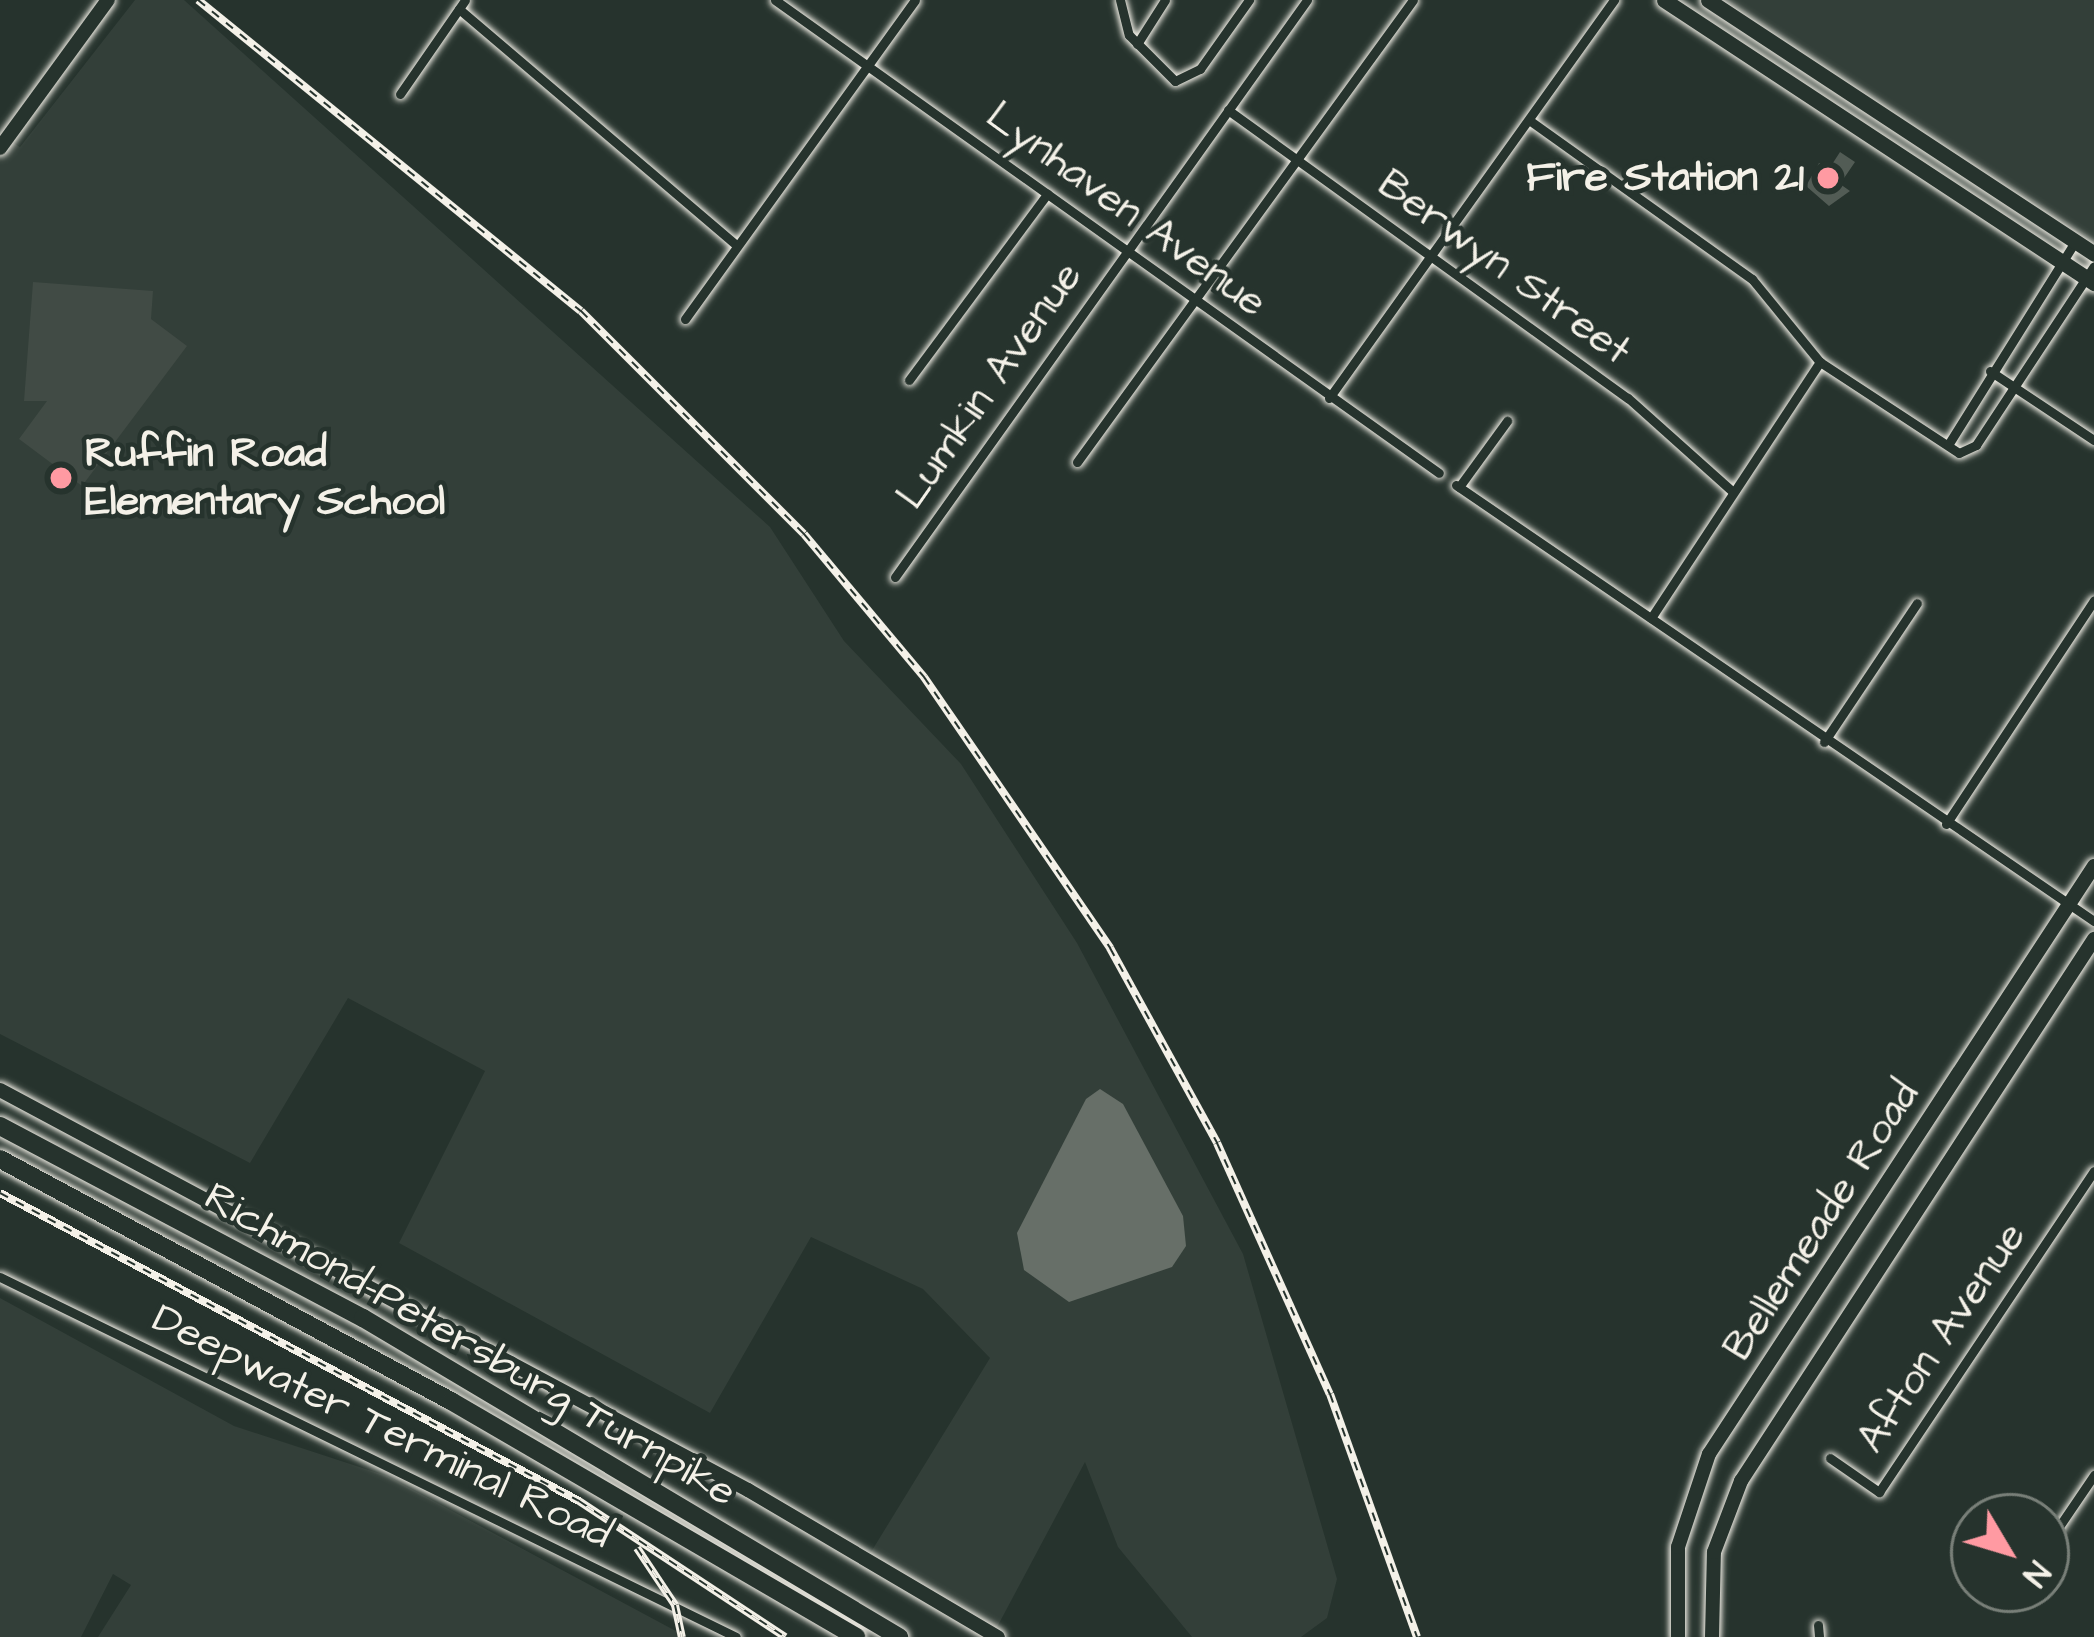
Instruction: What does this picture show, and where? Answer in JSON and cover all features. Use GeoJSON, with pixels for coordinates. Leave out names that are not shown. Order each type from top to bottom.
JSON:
{"type":"FeatureCollection","features":[{"type":"Feature","properties":{"kind":"highway","name":"Richmond-Petersburg Turnpike"},"geometry":{"type":"LineString","coordinates":[[0,1126],[363,1318],[899,1637]]}},
{"type":"Feature","properties":{"kind":"highway","name":"Richmond-Petersburg Turnpike"},"geometry":{"type":"LineString","coordinates":[[0,1159],[452,1401],[856,1637]]}},
{"type":"Feature","properties":{"kind":"main road"},"geometry":{"type":"LineString","coordinates":[[0,148],[108,0]]}},
{"type":"Feature","properties":{"kind":"main road"},"geometry":{"type":"LineString","coordinates":[[1664,0],[2062,262],[2091,276]]}},
{"type":"Feature","properties":{"kind":"main road"},"geometry":{"type":"LineString","coordinates":[[1708,0],[2094,254]]}},
{"type":"Feature","properties":{"kind":"main road","name":"Bellemeade Road"},"geometry":{"type":"LineString","coordinates":[[1678,1637],[1678,1547],[1709,1454],[2094,866]]}},
{"type":"Feature","properties":{"kind":"main road","name":"Bellemeade Road"},"geometry":{"type":"LineString","coordinates":[[1712,1637],[1714,1552],[1741,1481],[2094,940]]}},
{"type":"Feature","properties":{"kind":"main road"},"geometry":{"type":"LineString","coordinates":[[0,1090],[748,1490],[998,1637]]}},
{"type":"Feature","properties":{"kind":"main road"},"geometry":{"type":"LineString","coordinates":[[0,1100],[674,1458],[984,1637]]}},
{"type":"Feature","properties":{"kind":"street","name":"Lynhaven Avenue"},"geometry":{"type":"LineString","coordinates":[[776,0],[1439,473]]}},
{"type":"Feature","properties":{"kind":"street"},"geometry":{"type":"LineString","coordinates":[[685,319],[915,0]]}},
{"type":"Feature","properties":{"kind":"street"},"geometry":{"type":"LineString","coordinates":[[1120,0],[1137,44],[1161,74],[1187,79],[1249,0]]}},
{"type":"Feature","properties":{"kind":"street"},"geometry":{"type":"LineString","coordinates":[[1137,44],[1165,0]]}},
{"type":"Feature","properties":{"kind":"street","name":"Lumkin Avenue"},"geometry":{"type":"LineString","coordinates":[[895,577],[1307,0]]}},
{"type":"Feature","properties":{"kind":"street"},"geometry":{"type":"LineString","coordinates":[[1078,462],[1413,0]]}},
{"type":"Feature","properties":{"kind":"street"},"geometry":{"type":"LineString","coordinates":[[1329,398],[1614,0]]}},
{"type":"Feature","properties":{"kind":"street"},"geometry":{"type":"LineString","coordinates":[[400,94],[462,5],[737,246]]}},
{"type":"Feature","properties":{"kind":"street","name":"Berwyn Street"},"geometry":{"type":"LineString","coordinates":[[1228,110],[1628,398],[1732,491]]}},
{"type":"Feature","properties":{"kind":"street"},"geometry":{"type":"LineString","coordinates":[[1529,120],[1751,279],[1820,362],[1948,445],[1972,449],[2091,276]]}},
{"type":"Feature","properties":{"kind":"street"},"geometry":{"type":"LineString","coordinates":[[909,380],[1047,194]]}},
{"type":"Feature","properties":{"kind":"street"},"geometry":{"type":"LineString","coordinates":[[1948,445],[1990,371],[2075,242]]}},
{"type":"Feature","properties":{"kind":"street"},"geometry":{"type":"LineString","coordinates":[[1651,618],[1820,362]]}},
{"type":"Feature","properties":{"kind":"street"},"geometry":{"type":"LineString","coordinates":[[1990,371],[2094,440]]}},
{"type":"Feature","properties":{"kind":"street"},"geometry":{"type":"LineString","coordinates":[[1507,421],[1458,486],[1825,742],[2094,921]]}},
{"type":"Feature","properties":{"kind":"street"},"geometry":{"type":"LineString","coordinates":[[1946,824],[2094,601]]}},
{"type":"Feature","properties":{"kind":"street"},"geometry":{"type":"LineString","coordinates":[[1825,742],[1917,603]]}},
{"type":"Feature","properties":{"kind":"street","name":"Afton Avenue"},"geometry":{"type":"LineString","coordinates":[[1830,1458],[1879,1492],[2094,1171]]}},
{"type":"Feature","properties":{"kind":"street","name":"Deepwater Terminal Road"},"geometry":{"type":"LineString","coordinates":[[0,1276],[736,1637]]}},
{"type":"Feature","properties":{"kind":"street"},"geometry":{"type":"LineString","coordinates":[[2070,1511],[2094,1475]]}},
{"type":"Feature","properties":{"kind":"street"},"geometry":{"type":"LineString","coordinates":[[1818,1624],[1819,1637]]}},
{"type":"Feature","properties":{"kind":"shaded area"},"geometry":{"type":"Polygon","coordinates":[[[135,0],[184,0],[770,527],[844,641],[961,764],[1077,943],[1243,1254],[1337,1579],[1327,1618],[1301,1637],[1192,1637],[1118,1547],[1085,1462],[996,1629],[868,1557],[990,1358],[923,1289],[811,1237],[710,1413],[399,1243],[485,1071],[348,998],[250,1163],[0,1034],[0,154],[10,141],[20,147],[135,0]]]}},
{"type":"Feature","properties":{"kind":"shaded area"},"geometry":{"type":"Polygon","coordinates":[[[1726,0],[2094,0],[2094,241],[1726,0]]]}},
{"type":"Feature","properties":{"kind":"shaded area"},"geometry":{"type":"Polygon","coordinates":[[[33,282],[153,291],[151,319],[187,346],[82,486],[19,439],[47,401],[24,401],[33,282]]]}},
{"type":"Feature","properties":{"kind":"shaded area"},"geometry":{"type":"Polygon","coordinates":[[[1100,1089],[1123,1104],[1183,1216],[1186,1246],[1172,1267],[1069,1302],[1024,1270],[1017,1233],[1086,1099],[1100,1089]]]}},
{"type":"Feature","properties":{"kind":"shaded area"},"geometry":{"type":"Polygon","coordinates":[[[0,1298],[234,1426],[387,1476],[687,1637],[98,1637],[131,1585],[113,1574],[81,1637],[0,1637],[0,1298]]]}},
{"type":"Feature","properties":{"kind":"building","name":"Fire Station 21"},"geometry":{"type":"Polygon","coordinates":[[[1840,152],[1855,162],[1840,184],[1850,191],[1829,206],[1806,186],[1819,163],[1829,169],[1840,152]]]}},
{"type":"Feature","properties":{"kind":"railway"},"geometry":{"type":"LineString","coordinates":[[198,0],[581,311],[804,534],[924,677],[1110,948],[1217,1143],[1330,1394],[1417,1637]]}},
{"type":"Feature","properties":{"kind":"railway"},"geometry":{"type":"LineString","coordinates":[[0,1193],[579,1501],[785,1637]]}},
{"type":"Feature","properties":{"kind":"railway"},"geometry":{"type":"LineString","coordinates":[[637,1548],[675,1605],[682,1637]]}},
{"type":"Feature","properties":{"kind":"place","name":"Fire Station 21"},"geometry":{"type":"Point","coordinates":[1828,178]}},
{"type":"Feature","properties":{"kind":"place","name":"Ruffin Road Elementary School"},"geometry":{"type":"Point","coordinates":[61,478]}}]}
